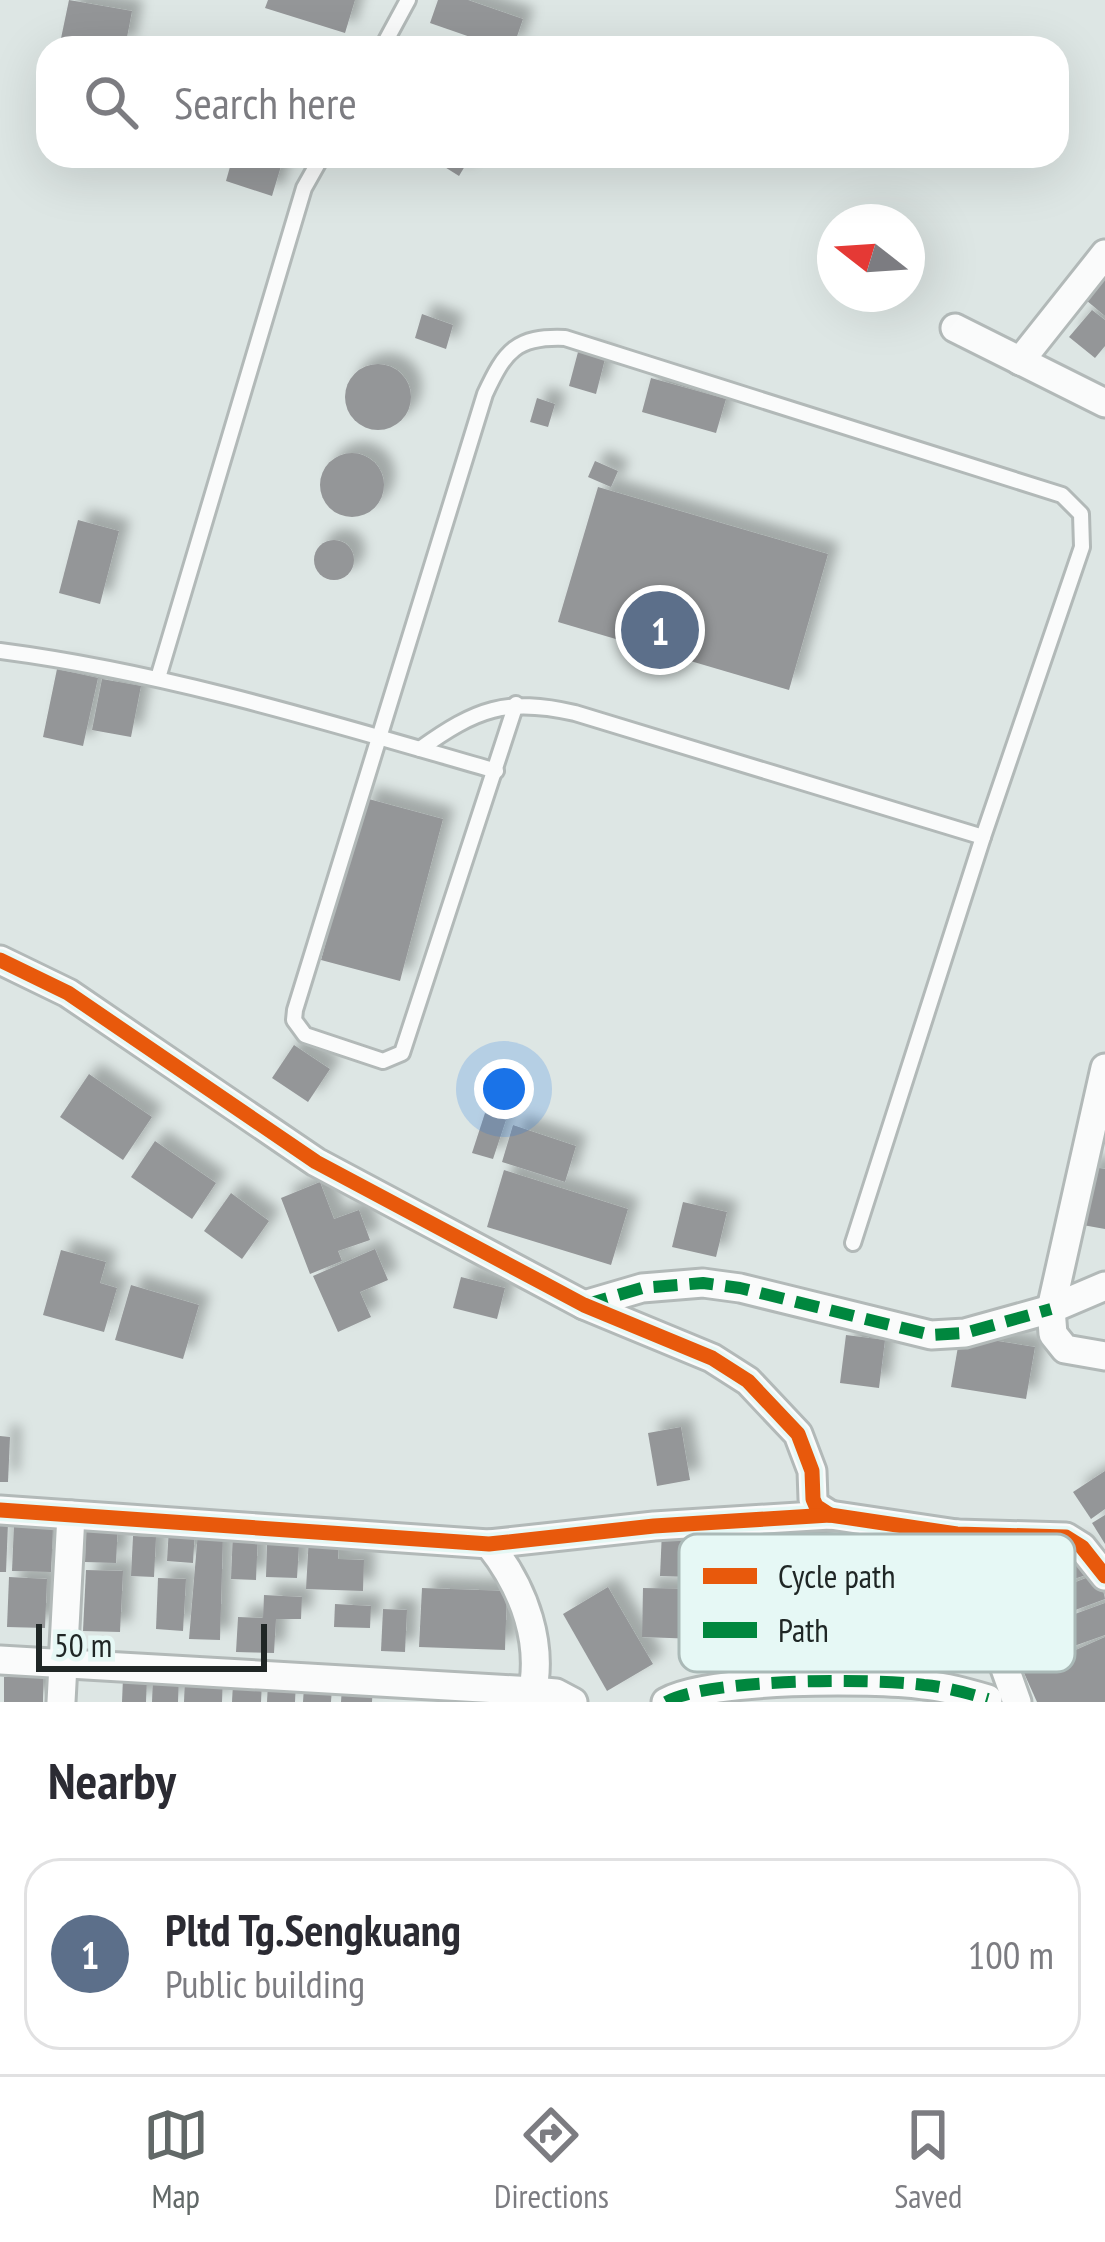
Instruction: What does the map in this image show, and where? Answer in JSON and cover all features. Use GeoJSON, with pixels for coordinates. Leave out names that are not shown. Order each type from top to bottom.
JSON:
{"type":"FeatureCollection","features":[{"type":"Feature","properties":{"kind":"street"},"geometry":{"type":"LineString","coordinates":[[1019,361],[1105,254]]}},
{"type":"Feature","properties":{"kind":"street"},"geometry":{"type":"LineString","coordinates":[[955,328],[1105,403]]}},
{"type":"Feature","properties":{"kind":"street"},"geometry":{"type":"LineString","coordinates":[[0,960],[68,993],[316,1162],[584,1305],[712,1358],[748,1381],[798,1434],[812,1471],[813,1499],[830,1515]]}},
{"type":"Feature","properties":{"kind":"street"},"geometry":{"type":"LineString","coordinates":[[1105,1069],[1051,1309],[1053,1334],[1065,1349],[1105,1356]]}},
{"type":"Feature","properties":{"kind":"street"},"geometry":{"type":"LineString","coordinates":[[584,1305],[642,1288],[704,1283],[932,1335],[965,1334],[1051,1309],[1105,1286]]}},
{"type":"Feature","properties":{"kind":"street"},"geometry":{"type":"LineString","coordinates":[[0,1510],[489,1544],[654,1526],[830,1515],[957,1534]]}},
{"type":"Feature","properties":{"kind":"street"},"geometry":{"type":"LineString","coordinates":[[61,1702],[71,1514]]}},
{"type":"Feature","properties":{"kind":"street"},"geometry":{"type":"LineString","coordinates":[[1075,1542],[1105,1576]]}},
{"type":"Feature","properties":{"kind":"street"},"geometry":{"type":"LineString","coordinates":[[489,1544],[523,1594],[535,1648],[532,1696]]}},
{"type":"Feature","properties":{"kind":"street"},"geometry":{"type":"LineString","coordinates":[[0,1660],[556,1694],[573,1702]]}},
{"type":"Feature","properties":{"kind":"street"},"geometry":{"type":"LineString","coordinates":[[666,1702],[697,1690],[757,1694],[897,1682],[999,1698]]}},
{"type":"Feature","properties":{"kind":"lane"},"geometry":{"type":"LineString","coordinates":[[388,36],[408,0]]}},
{"type":"Feature","properties":{"kind":"lane"},"geometry":{"type":"LineString","coordinates":[[158,678],[304,188],[315,168]]}},
{"type":"Feature","properties":{"kind":"lane"},"geometry":{"type":"LineString","coordinates":[[516,704],[406,1046],[396,1058],[383,1061],[305,1035],[294,1020],[485,394],[501,361],[522,342],[565,338],[1062,495],[1081,514],[1082,547],[982,837],[853,1243]]}},
{"type":"Feature","properties":{"kind":"lane"},"geometry":{"type":"LineString","coordinates":[[0,651],[158,678],[496,771]]}},
{"type":"Feature","properties":{"kind":"lane"},"geometry":{"type":"LineString","coordinates":[[420,749],[473,715],[516,704],[575,712],[982,837]]}},
{"type":"Feature","properties":{"kind":"building"},"geometry":{"type":"Polygon","coordinates":[[[69,0],[132,11],[127,36],[62,36],[69,0]]]}},
{"type":"Feature","properties":{"kind":"building"},"geometry":{"type":"Polygon","coordinates":[[[268,0],[355,0],[345,33],[265,8],[268,0]]]}},
{"type":"Feature","properties":{"kind":"building"},"geometry":{"type":"Polygon","coordinates":[[[438,0],[468,0],[523,19],[517,36],[467,36],[430,23],[438,0]]]}},
{"type":"Feature","properties":{"kind":"building"},"geometry":{"type":"Polygon","coordinates":[[[230,168],[280,168],[272,196],[226,181],[230,168]]]}},
{"type":"Feature","properties":{"kind":"building"},"geometry":{"type":"Polygon","coordinates":[[[1105,264],[1105,316],[1080,295],[1105,264]]]}},
{"type":"Feature","properties":{"kind":"building"},"geometry":{"type":"Polygon","coordinates":[[[1092,310],[1105,320],[1105,346],[1095,358],[1069,337],[1092,310]]]}},
{"type":"Feature","properties":{"kind":"building"},"geometry":{"type":"Polygon","coordinates":[[[422,314],[453,325],[446,349],[415,338],[422,314]]]}},
{"type":"Feature","properties":{"kind":"building"},"geometry":{"type":"Polygon","coordinates":[[[578,352],[605,359],[596,394],[569,386],[578,352]]]}},
{"type":"Feature","properties":{"kind":"building"},"geometry":{"type":"Polygon","coordinates":[[[378,364],[401,374],[411,397],[401,420],[378,430],[355,420],[345,397],[355,374],[378,364]]]}},
{"type":"Feature","properties":{"kind":"building"},"geometry":{"type":"Polygon","coordinates":[[[651,378],[726,399],[716,433],[642,412],[651,378]]]}},
{"type":"Feature","properties":{"kind":"building"},"geometry":{"type":"Polygon","coordinates":[[[537,398],[555,404],[548,427],[530,422],[537,398]]]}},
{"type":"Feature","properties":{"kind":"building"},"geometry":{"type":"Polygon","coordinates":[[[352,453],[375,462],[384,485],[375,508],[352,517],[329,508],[320,485],[329,462],[352,453]]]}},
{"type":"Feature","properties":{"kind":"building"},"geometry":{"type":"Polygon","coordinates":[[[595,461],[618,471],[611,487],[588,477],[595,461]]]}},
{"type":"Feature","properties":{"kind":"building"},"geometry":{"type":"Polygon","coordinates":[[[598,487],[828,554],[789,690],[558,622],[598,487]]]}},
{"type":"Feature","properties":{"kind":"building"},"geometry":{"type":"Polygon","coordinates":[[[78,520],[119,531],[100,604],[59,593],[78,520]]]}},
{"type":"Feature","properties":{"kind":"building"},"geometry":{"type":"Polygon","coordinates":[[[334,540],[348,546],[354,560],[348,574],[334,580],[320,574],[314,560],[320,546],[334,540]]]}},
{"type":"Feature","properties":{"kind":"building"},"geometry":{"type":"Polygon","coordinates":[[[57,669],[98,678],[83,746],[43,737],[57,669]]]}},
{"type":"Feature","properties":{"kind":"building"},"geometry":{"type":"Polygon","coordinates":[[[102,679],[141,686],[131,737],[92,730],[102,679]]]}},
{"type":"Feature","properties":{"kind":"building"},"geometry":{"type":"Polygon","coordinates":[[[365,798],[443,819],[400,981],[321,960],[365,798]]]}},
{"type":"Feature","properties":{"kind":"building"},"geometry":{"type":"Polygon","coordinates":[[[294,1045],[330,1069],[308,1102],[272,1078],[294,1045]]]}},
{"type":"Feature","properties":{"kind":"building"},"geometry":{"type":"Polygon","coordinates":[[[89,1074],[152,1117],[123,1160],[60,1117],[89,1074]]]}},
{"type":"Feature","properties":{"kind":"building"},"geometry":{"type":"Polygon","coordinates":[[[485,1113],[506,1120],[493,1159],[472,1153],[485,1113]]]}},
{"type":"Feature","properties":{"kind":"building"},"geometry":{"type":"Polygon","coordinates":[[[513,1125],[576,1146],[565,1182],[502,1162],[513,1125]]]}},
{"type":"Feature","properties":{"kind":"building"},"geometry":{"type":"Polygon","coordinates":[[[155,1141],[216,1183],[192,1219],[131,1177],[155,1141]]]}},
{"type":"Feature","properties":{"kind":"building"},"geometry":{"type":"Polygon","coordinates":[[[1087,1166],[1105,1169],[1105,1229],[1077,1224],[1087,1166]]]}},
{"type":"Feature","properties":{"kind":"building"},"geometry":{"type":"Polygon","coordinates":[[[504,1170],[628,1209],[611,1265],[487,1227],[504,1170]]]}},
{"type":"Feature","properties":{"kind":"building"},"geometry":{"type":"Polygon","coordinates":[[[320,1182],[334,1219],[359,1210],[370,1240],[338,1251],[342,1261],[310,1274],[281,1198],[320,1182]]]}},
{"type":"Feature","properties":{"kind":"building"},"geometry":{"type":"Polygon","coordinates":[[[231,1193],[269,1221],[242,1259],[204,1231],[231,1193]]]}},
{"type":"Feature","properties":{"kind":"building"},"geometry":{"type":"Polygon","coordinates":[[[683,1202],[727,1212],[716,1257],[672,1247],[683,1202]]]}},
{"type":"Feature","properties":{"kind":"building"},"geometry":{"type":"Polygon","coordinates":[[[375,1249],[388,1280],[360,1292],[371,1317],[338,1332],[313,1276],[375,1249]]]}},
{"type":"Feature","properties":{"kind":"building"},"geometry":{"type":"Polygon","coordinates":[[[61,1250],[106,1262],[100,1283],[117,1288],[104,1332],[43,1315],[61,1250]]]}},
{"type":"Feature","properties":{"kind":"building"},"geometry":{"type":"Polygon","coordinates":[[[461,1277],[505,1288],[497,1319],[453,1308],[461,1277]]]}},
{"type":"Feature","properties":{"kind":"building"},"geometry":{"type":"Polygon","coordinates":[[[131,1285],[199,1305],[183,1359],[115,1340],[131,1285]]]}},
{"type":"Feature","properties":{"kind":"building"},"geometry":{"type":"Polygon","coordinates":[[[846,1335],[885,1340],[879,1388],[840,1383],[846,1335]]]}},
{"type":"Feature","properties":{"kind":"building"},"geometry":{"type":"Polygon","coordinates":[[[960,1335],[1035,1347],[1026,1399],[951,1387],[960,1335]]]}},
{"type":"Feature","properties":{"kind":"building"},"geometry":{"type":"Polygon","coordinates":[[[681,1427],[690,1480],[657,1486],[648,1433],[681,1427]]]}},
{"type":"Feature","properties":{"kind":"building"},"geometry":{"type":"Polygon","coordinates":[[[0,1436],[10,1437],[8,1482],[0,1482],[0,1436]]]}},
{"type":"Feature","properties":{"kind":"building"},"geometry":{"type":"Polygon","coordinates":[[[1105,1471],[1105,1509],[1091,1519],[1073,1492],[1105,1471]]]}},
{"type":"Feature","properties":{"kind":"building"},"geometry":{"type":"Polygon","coordinates":[[[1105,1515],[1105,1544],[1092,1523],[1105,1515]]]}},
{"type":"Feature","properties":{"kind":"building"},"geometry":{"type":"Polygon","coordinates":[[[86,1521],[118,1522],[116,1563],[85,1562],[86,1521]]]}},
{"type":"Feature","properties":{"kind":"building"},"geometry":{"type":"Polygon","coordinates":[[[0,1523],[8,1523],[6,1572],[0,1572],[0,1523]]]}},
{"type":"Feature","properties":{"kind":"building"},"geometry":{"type":"Polygon","coordinates":[[[14,1525],[53,1527],[51,1572],[12,1571],[14,1525]]]}},
{"type":"Feature","properties":{"kind":"building"},"geometry":{"type":"Polygon","coordinates":[[[169,1527],[195,1528],[193,1563],[167,1561],[169,1527]]]}},
{"type":"Feature","properties":{"kind":"building"},"geometry":{"type":"Polygon","coordinates":[[[662,1531],[744,1534],[679,1534],[679,1577],[660,1576],[662,1531]]]}},
{"type":"Feature","properties":{"kind":"building"},"geometry":{"type":"Polygon","coordinates":[[[198,1532],[223,1534],[220,1640],[189,1639],[198,1532]]]}},
{"type":"Feature","properties":{"kind":"building"},"geometry":{"type":"Polygon","coordinates":[[[233,1532],[258,1533],[256,1580],[231,1579],[233,1532]]]}},
{"type":"Feature","properties":{"kind":"building"},"geometry":{"type":"Polygon","coordinates":[[[133,1536],[156,1537],[154,1577],[131,1576],[133,1536]]]}},
{"type":"Feature","properties":{"kind":"building"},"geometry":{"type":"Polygon","coordinates":[[[309,1536],[339,1537],[338,1559],[364,1560],[363,1591],[306,1589],[309,1536]]]}},
{"type":"Feature","properties":{"kind":"building"},"geometry":{"type":"Polygon","coordinates":[[[267,1544],[299,1545],[297,1578],[266,1577],[267,1544]]]}},
{"type":"Feature","properties":{"kind":"building"},"geometry":{"type":"Polygon","coordinates":[[[1080,1547],[1089,1574],[1075,1579],[1075,1549],[1080,1547]]]}},
{"type":"Feature","properties":{"kind":"building"},"geometry":{"type":"Polygon","coordinates":[[[86,1570],[123,1571],[120,1632],[83,1631],[86,1570]]]}},
{"type":"Feature","properties":{"kind":"building"},"geometry":{"type":"Polygon","coordinates":[[[1099,1573],[1105,1599],[1075,1610],[1075,1582],[1099,1573]]]}},
{"type":"Feature","properties":{"kind":"building"},"geometry":{"type":"Polygon","coordinates":[[[9,1577],[47,1579],[45,1628],[7,1627],[9,1577]]]}},
{"type":"Feature","properties":{"kind":"building"},"geometry":{"type":"Polygon","coordinates":[[[158,1578],[186,1579],[183,1631],[156,1629],[158,1578]]]}},
{"type":"Feature","properties":{"kind":"building"},"geometry":{"type":"Polygon","coordinates":[[[608,1587],[653,1664],[607,1691],[563,1614],[608,1587]]]}},
{"type":"Feature","properties":{"kind":"building"},"geometry":{"type":"Polygon","coordinates":[[[422,1588],[507,1591],[505,1650],[419,1647],[422,1588]]]}},
{"type":"Feature","properties":{"kind":"building"},"geometry":{"type":"Polygon","coordinates":[[[643,1588],[679,1589],[679,1638],[642,1637],[643,1588]]]}},
{"type":"Feature","properties":{"kind":"building"},"geometry":{"type":"Polygon","coordinates":[[[264,1595],[302,1597],[301,1619],[276,1619],[274,1653],[236,1652],[238,1617],[263,1618],[264,1595]]]}},
{"type":"Feature","properties":{"kind":"building"},"geometry":{"type":"Polygon","coordinates":[[[1105,1603],[1105,1635],[1075,1646],[1075,1614],[1105,1603]]]}},
{"type":"Feature","properties":{"kind":"building"},"geometry":{"type":"Polygon","coordinates":[[[335,1604],[371,1606],[370,1628],[334,1627],[335,1604]]]}},
{"type":"Feature","properties":{"kind":"building"},"geometry":{"type":"Polygon","coordinates":[[[383,1609],[407,1610],[405,1652],[381,1651],[383,1609]]]}},
{"type":"Feature","properties":{"kind":"building"},"geometry":{"type":"Polygon","coordinates":[[[1105,1637],[1105,1702],[1037,1702],[1024,1673],[1075,1672],[1075,1650],[1105,1637]]]}},
{"type":"Feature","properties":{"kind":"building"},"geometry":{"type":"Polygon","coordinates":[[[43,1676],[43,1702],[4,1702],[4,1677],[43,1676]]]}},
{"type":"Feature","properties":{"kind":"building"},"geometry":{"type":"Polygon","coordinates":[[[153,1677],[179,1678],[178,1702],[152,1702],[153,1677]]]}},
{"type":"Feature","properties":{"kind":"building"},"geometry":{"type":"Polygon","coordinates":[[[185,1677],[223,1678],[222,1702],[184,1702],[185,1677]]]}},
{"type":"Feature","properties":{"kind":"building"},"geometry":{"type":"Polygon","coordinates":[[[123,1678],[147,1679],[146,1702],[122,1702],[123,1678]]]}},
{"type":"Feature","properties":{"kind":"building"},"geometry":{"type":"Polygon","coordinates":[[[233,1682],[262,1683],[261,1702],[232,1702],[233,1682]]]}},
{"type":"Feature","properties":{"kind":"building"},"geometry":{"type":"Polygon","coordinates":[[[268,1682],[296,1683],[295,1702],[267,1702],[268,1682]]]}},
{"type":"Feature","properties":{"kind":"building"},"geometry":{"type":"Polygon","coordinates":[[[342,1685],[373,1686],[372,1702],[341,1702],[342,1685]]]}},
{"type":"Feature","properties":{"kind":"building"},"geometry":{"type":"Polygon","coordinates":[[[304,1687],[332,1688],[331,1702],[303,1702],[304,1687]]]}},
{"type":"Feature","properties":{"kind":"marked path"},"geometry":{"type":"LineString","coordinates":[[584,1305],[642,1288],[703,1283],[931,1335],[965,1333],[1051,1309]]}},
{"type":"Feature","properties":{"kind":"marked path"},"geometry":{"type":"LineString","coordinates":[[666,1702],[717,1688],[831,1681],[932,1686],[988,1699]]}},
{"type":"Feature","properties":{"kind":"cycle path"},"geometry":{"type":"LineString","coordinates":[[0,960],[68,993],[316,1162],[584,1305],[712,1358],[748,1381],[798,1434],[812,1471],[813,1499],[830,1515]]}},
{"type":"Feature","properties":{"kind":"cycle path"},"geometry":{"type":"LineString","coordinates":[[0,1510],[489,1544],[654,1526],[830,1515],[957,1534]]}},
{"type":"Feature","properties":{"kind":"cycle path"},"geometry":{"type":"LineString","coordinates":[[1075,1543],[1105,1576]]}},
{"type":"Feature","properties":{"kind":"place","name":"Pltd Tg.Sengkuang"},"geometry":{"type":"Point","coordinates":[660,630]}}]}
